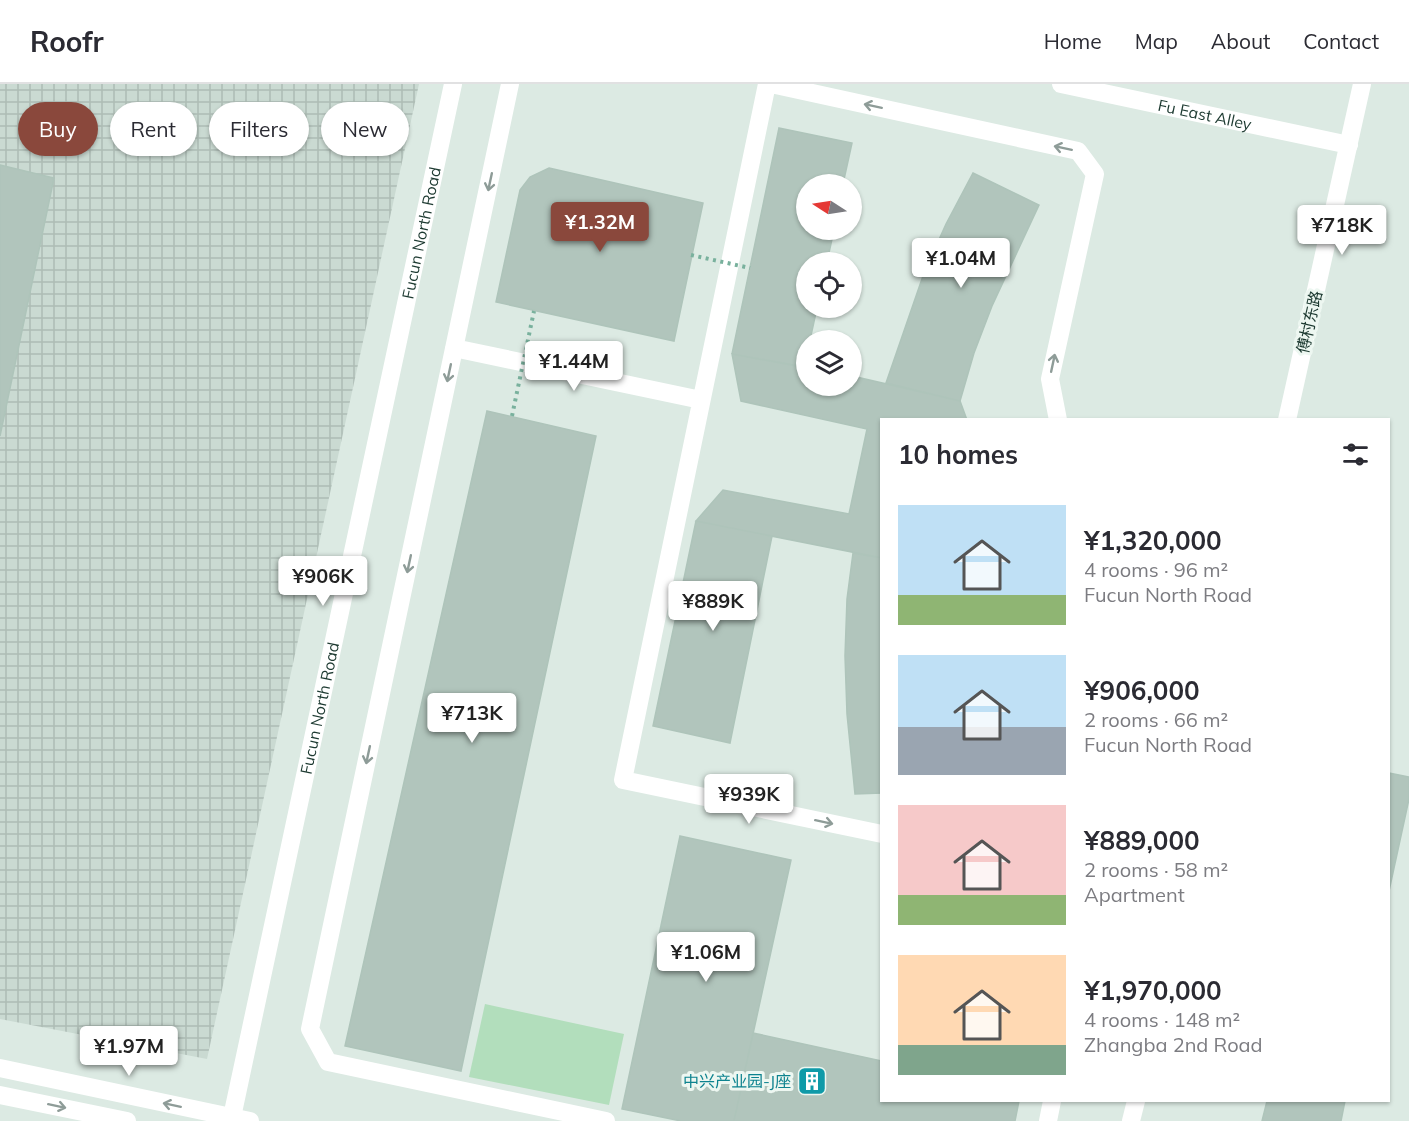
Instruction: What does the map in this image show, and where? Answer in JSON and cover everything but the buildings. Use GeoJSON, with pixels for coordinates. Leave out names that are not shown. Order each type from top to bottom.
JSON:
{"type":"FeatureCollection","features":[{"type":"Feature","properties":{"kind":"street","name":"Fucun North Road"},"geometry":{"type":"LineString","coordinates":[[239,1120],[453,84]]}},
{"type":"Feature","properties":{"kind":"street"},"geometry":{"type":"LineString","coordinates":[[510,84],[310,1029],[328,1062],[606,1121]]}},
{"type":"Feature","properties":{"kind":"street"},"geometry":{"type":"LineString","coordinates":[[880,834],[623,780],[769,84],[1078,151],[1095,174],[1050,380],[1058,418]]}},
{"type":"Feature","properties":{"kind":"street","name":"Fu East Alley"},"geometry":{"type":"LineString","coordinates":[[1061,84],[1348,145]]}},
{"type":"Feature","properties":{"kind":"street","name":"傅村东路"},"geometry":{"type":"LineString","coordinates":[[1287,418],[1362,84]]}},
{"type":"Feature","properties":{"kind":"street"},"geometry":{"type":"LineString","coordinates":[[454,348],[701,400]]}},
{"type":"Feature","properties":{"kind":"street"},"geometry":{"type":"LineString","coordinates":[[0,1068],[239,1120]]}},
{"type":"Feature","properties":{"kind":"street"},"geometry":{"type":"LineString","coordinates":[[0,1095],[128,1121]]}},
{"type":"Feature","properties":{"kind":"street"},"geometry":{"type":"LineString","coordinates":[[1048,1121],[1052,1102]]}},
{"type":"Feature","properties":{"kind":"street"},"geometry":{"type":"LineString","coordinates":[[1131,1121],[1136,1102]]}},
{"type":"Feature","properties":{"kind":"path"},"geometry":{"type":"LineString","coordinates":[[691,255],[750,268]]}},
{"type":"Feature","properties":{"kind":"path"},"geometry":{"type":"LineString","coordinates":[[512,416],[534,311]]}},
{"type":"Feature","properties":{"kind":"shaded area"},"geometry":{"type":"Polygon","coordinates":[[[0,84],[419,84],[409,130],[409,102],[321,102],[321,156],[403,156],[207,1059],[0,1019],[0,84]]]}},
{"type":"Feature","properties":{"kind":"green space"},"geometry":{"type":"Polygon","coordinates":[[[485,1004],[624,1034],[609,1105],[469,1077],[485,1004]]]}},
{"type":"Feature","properties":{"kind":"place","name":"中兴产业园-J座"},"geometry":{"type":"Point","coordinates":[812,1081]}}]}
